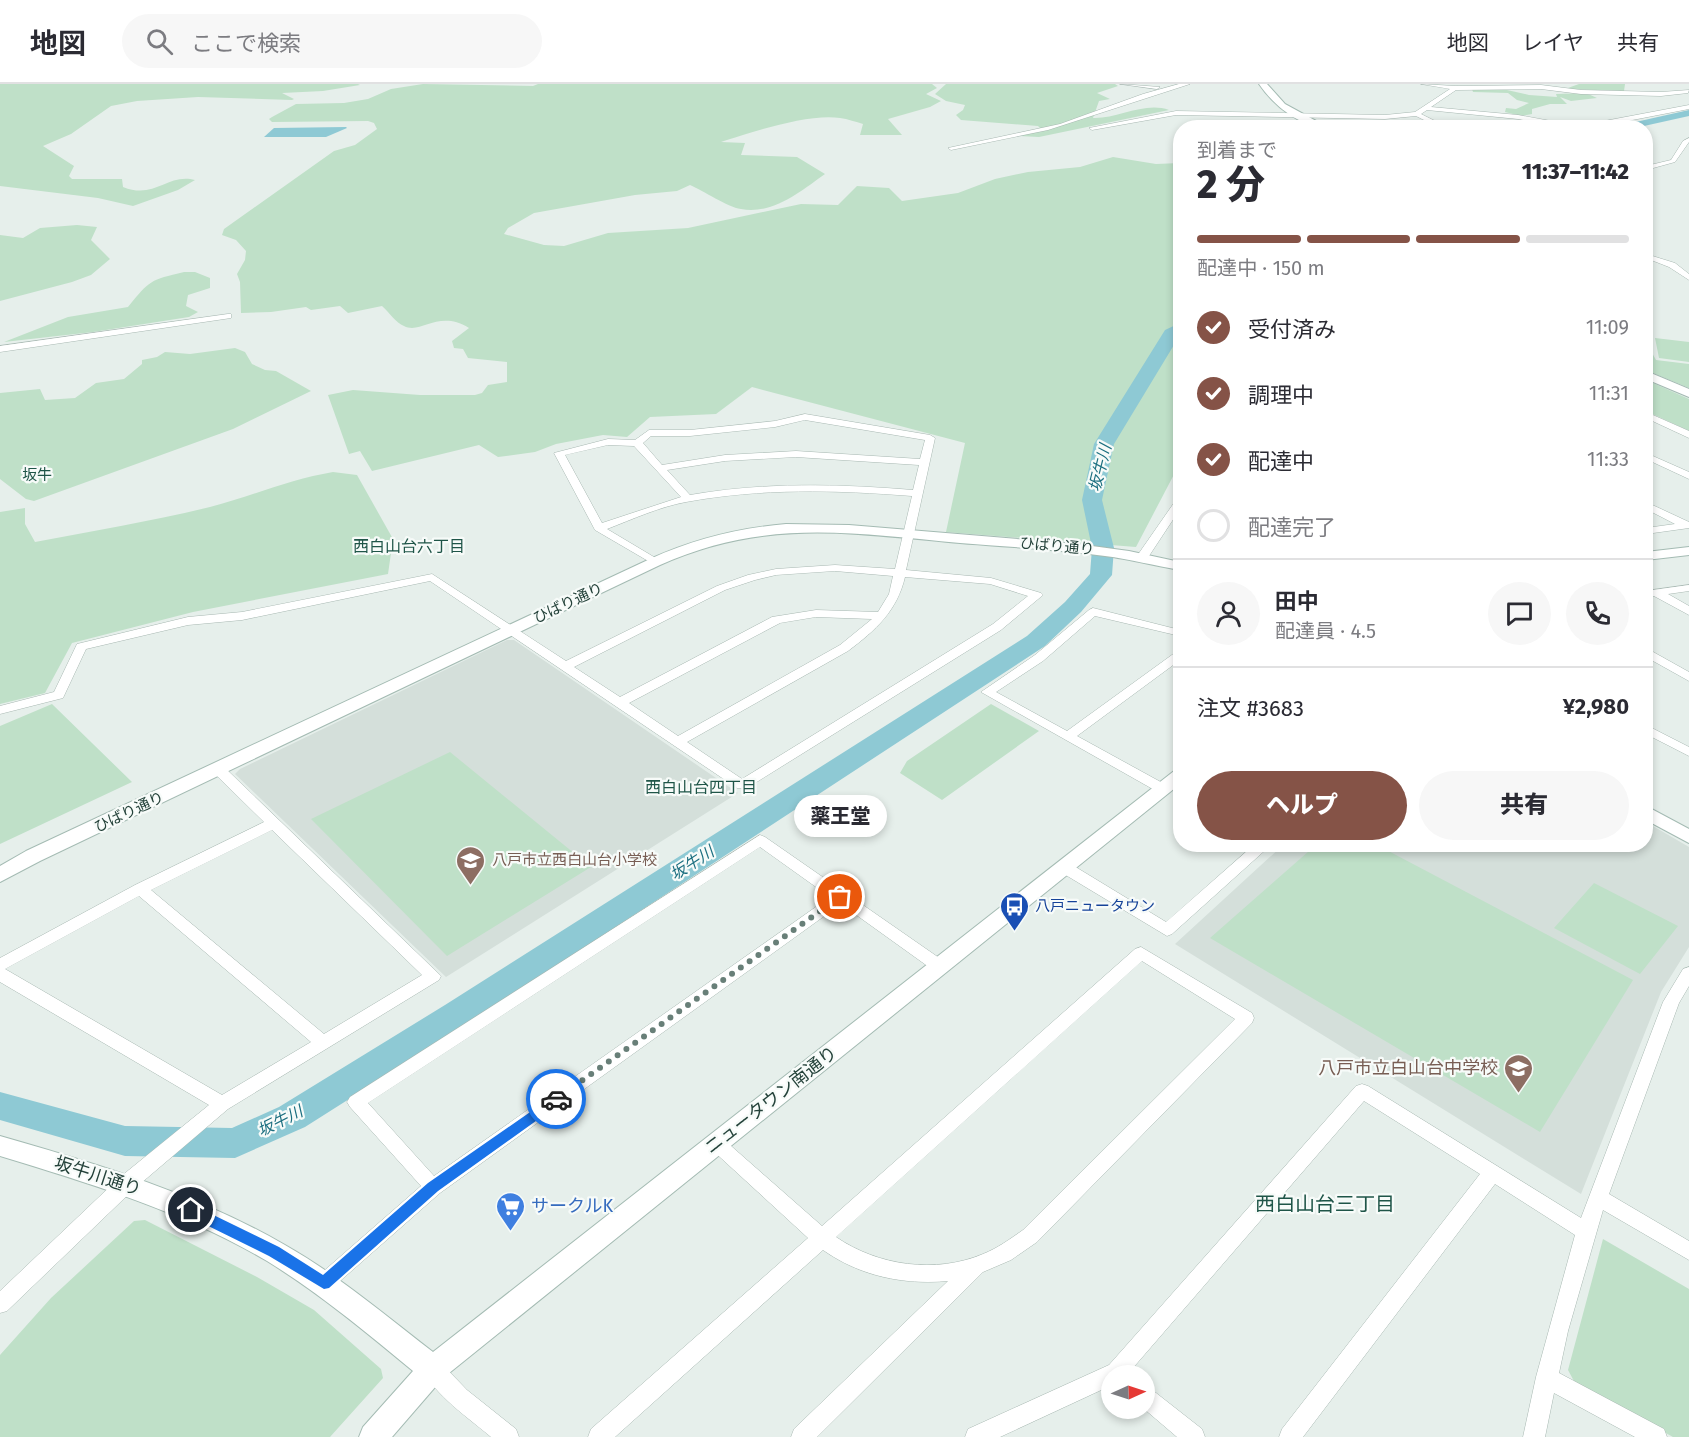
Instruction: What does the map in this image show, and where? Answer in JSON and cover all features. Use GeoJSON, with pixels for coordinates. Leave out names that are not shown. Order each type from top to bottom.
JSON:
{"type":"FeatureCollection","features":[{"type":"Feature","properties":{"kind":"street"},"geometry":{"type":"LineString","coordinates":[[1123,84],[1171,87]]}},
{"type":"Feature","properties":{"kind":"street"},"geometry":{"type":"LineString","coordinates":[[951,148],[1076,121],[1149,93],[1187,84]]}},
{"type":"Feature","properties":{"kind":"street"},"geometry":{"type":"LineString","coordinates":[[1263,84],[1276,101],[1309,120]]}},
{"type":"Feature","properties":{"kind":"street"},"geometry":{"type":"LineString","coordinates":[[1424,84],[1455,88],[1541,87],[1581,92],[1661,94],[1688,92]]}},
{"type":"Feature","properties":{"kind":"street"},"geometry":{"type":"LineString","coordinates":[[1682,84],[1688,92]]}},
{"type":"Feature","properties":{"kind":"street"},"geometry":{"type":"LineString","coordinates":[[1418,114],[1455,88]]}},
{"type":"Feature","properties":{"kind":"street"},"geometry":{"type":"LineString","coordinates":[[1424,108],[1534,120]]}},
{"type":"Feature","properties":{"kind":"street"},"geometry":{"type":"LineString","coordinates":[[1622,120],[1688,108]]}},
{"type":"Feature","properties":{"kind":"street"},"geometry":{"type":"LineString","coordinates":[[1092,128],[1168,113],[1385,117],[1418,114],[1430,120]]}},
{"type":"Feature","properties":{"kind":"street"},"geometry":{"type":"LineString","coordinates":[[1653,166],[1673,160],[1685,142],[1689,140]]}},
{"type":"Feature","properties":{"kind":"street"},"geometry":{"type":"LineString","coordinates":[[1653,258],[1672,265],[1689,278]]}},
{"type":"Feature","properties":{"kind":"street"},"geometry":{"type":"LineString","coordinates":[[0,349],[228,316]]}},
{"type":"Feature","properties":{"kind":"street"},"geometry":{"type":"LineString","coordinates":[[1653,378],[1689,393]]}},
{"type":"Feature","properties":{"kind":"street"},"geometry":{"type":"LineString","coordinates":[[655,562],[599,528],[559,453],[600,443],[637,443],[649,433],[690,433],[775,424],[806,417],[930,438],[895,594],[882,616],[867,631],[844,648],[678,741]]}},
{"type":"Feature","properties":{"kind":"street"},"geometry":{"type":"LineString","coordinates":[[1653,418],[1689,435]]}},
{"type":"Feature","properties":{"kind":"street"},"geometry":{"type":"LineString","coordinates":[[637,443],[688,498]]}},
{"type":"Feature","properties":{"kind":"street"},"geometry":{"type":"LineString","coordinates":[[662,468],[725,458],[796,454],[924,462]]}},
{"type":"Feature","properties":{"kind":"street"},"geometry":{"type":"LineString","coordinates":[[1653,459],[1689,476]]}},
{"type":"Feature","properties":{"kind":"street"},"geometry":{"type":"LineString","coordinates":[[599,528],[688,498],[739,490],[803,486],[918,493]]}},
{"type":"Feature","properties":{"kind":"street"},"geometry":{"type":"LineString","coordinates":[[1653,508],[1687,525]]}},
{"type":"Feature","properties":{"kind":"street"},"geometry":{"type":"LineString","coordinates":[[1136,555],[1173,510]]}},
{"type":"Feature","properties":{"kind":"street"},"geometry":{"type":"LineString","coordinates":[[1653,530],[1687,525]]}},
{"type":"Feature","properties":{"kind":"street","name":"ひばり通り"},"geometry":{"type":"LineString","coordinates":[[0,875],[33,856],[655,562],[711,540],[772,529],[820,528],[1092,549],[1136,555],[1173,564]]}},
{"type":"Feature","properties":{"kind":"street"},"geometry":{"type":"LineString","coordinates":[[1653,555],[1689,551]]}},
{"type":"Feature","properties":{"kind":"street"},"geometry":{"type":"LineString","coordinates":[[0,710],[59,695],[81,647],[188,621],[242,616],[432,577],[742,785],[997,627],[1037,595],[1011,585],[991,581],[834,567],[803,568],[752,577],[721,588],[566,666]]}},
{"type":"Feature","properties":{"kind":"street"},"geometry":{"type":"LineString","coordinates":[[1653,593],[1689,588]]}},
{"type":"Feature","properties":{"kind":"street"},"geometry":{"type":"LineString","coordinates":[[1653,594],[1689,611]]}},
{"type":"Feature","properties":{"kind":"street"},"geometry":{"type":"LineString","coordinates":[[621,702],[776,620],[814,611],[882,616]]}},
{"type":"Feature","properties":{"kind":"street"},"geometry":{"type":"LineString","coordinates":[[1172,782],[1069,736],[987,692],[1039,658],[1093,612],[1173,631]]}},
{"type":"Feature","properties":{"kind":"street"},"geometry":{"type":"LineString","coordinates":[[1653,656],[1689,677]]}},
{"type":"Feature","properties":{"kind":"street"},"geometry":{"type":"LineString","coordinates":[[1069,736],[1173,660]]}},
{"type":"Feature","properties":{"kind":"street"},"geometry":{"type":"LineString","coordinates":[[1653,733],[1689,752]]}},
{"type":"Feature","properties":{"kind":"street"},"geometry":{"type":"LineString","coordinates":[[0,1304],[126,1184],[222,1104],[433,976],[219,770]]}},
{"type":"Feature","properties":{"kind":"street","name":"ニュータウン南通り"},"geometry":{"type":"LineString","coordinates":[[373,1437],[433,1369],[1172,782]]}},
{"type":"Feature","properties":{"kind":"street"},"geometry":{"type":"LineString","coordinates":[[1653,816],[1689,837]]}},
{"type":"Feature","properties":{"kind":"street"},"geometry":{"type":"LineString","coordinates":[[0,965],[140,889],[274,823]]}},
{"type":"Feature","properties":{"kind":"street"},"geometry":{"type":"LineString","coordinates":[[433,1187],[356,1102],[760,840],[939,966]]}},
{"type":"Feature","properties":{"kind":"street"},"geometry":{"type":"LineString","coordinates":[[1064,867],[1167,930],[1256,852]]}},
{"type":"Feature","properties":{"kind":"street"},"geometry":{"type":"LineString","coordinates":[[140,889],[323,1042]]}},
{"type":"Feature","properties":{"kind":"street"},"geometry":{"type":"LineString","coordinates":[[324,1283],[433,1187],[840,897]]}},
{"type":"Feature","properties":{"kind":"street"},"geometry":{"type":"LineString","coordinates":[[599,1437],[822,1238],[1141,953],[1246,1018],[1030,1236],[1000,1256],[976,1266],[942,1273],[907,1272],[870,1266],[840,1251],[822,1238],[716,1143]]}},
{"type":"Feature","properties":{"kind":"street"},"geometry":{"type":"LineString","coordinates":[[1534,1437],[1546,1377],[1586,1231],[1671,1002],[1689,973]]}},
{"type":"Feature","properties":{"kind":"street"},"geometry":{"type":"LineString","coordinates":[[0,974],[222,1104]]}},
{"type":"Feature","properties":{"kind":"street"},"geometry":{"type":"LineString","coordinates":[[1126,1365],[1362,1091],[1586,1231]]}},
{"type":"Feature","properties":{"kind":"street","name":"坂牛川通り"},"geometry":{"type":"LineString","coordinates":[[0,1146],[126,1184],[212,1219],[274,1252],[324,1283],[433,1369]]}},
{"type":"Feature","properties":{"kind":"street"},"geometry":{"type":"LineString","coordinates":[[1290,1437],[1492,1173]]}},
{"type":"Feature","properties":{"kind":"street"},"geometry":{"type":"LineString","coordinates":[[1598,1197],[1689,1251]]}},
{"type":"Feature","properties":{"kind":"street"},"geometry":{"type":"LineString","coordinates":[[802,1437],[976,1266]]}},
{"type":"Feature","properties":{"kind":"street"},"geometry":{"type":"LineString","coordinates":[[433,1369],[460,1396],[508,1437]]}},
{"type":"Feature","properties":{"kind":"street"},"geometry":{"type":"LineString","coordinates":[[1546,1377],[1656,1437]]}},
{"type":"Feature","properties":{"kind":"street"},"geometry":{"type":"LineString","coordinates":[[976,1437],[1101,1382]]}},
{"type":"Feature","properties":{"kind":"street"},"geometry":{"type":"LineString","coordinates":[[1155,1405],[1194,1437]]}},
{"type":"Feature","properties":{"kind":"shaded area","name":"八戸市立西白山台小学校"},"geometry":{"type":"Polygon","coordinates":[[[507,640],[514,640],[738,793],[446,977],[235,774],[240,769],[507,640]]]}},
{"type":"Feature","properties":{"kind":"shaded area","name":"八戸市立白山台中学校"},"geometry":{"type":"Polygon","coordinates":[[[1653,826],[1689,847],[1689,947],[1661,992],[1581,1194],[1175,944],[1275,852],[1653,852],[1653,826]]]}},
{"type":"Feature","properties":{"kind":"green space"},"geometry":{"type":"Polygon","coordinates":[[[0,84],[360,85],[323,91],[282,93],[294,99],[292,100],[198,97],[137,101],[111,106],[71,134],[43,146],[74,166],[69,176],[72,179],[122,179],[123,187],[134,190],[152,189],[176,180],[195,180],[178,190],[133,206],[98,198],[0,186],[0,84]]]}},
{"type":"Feature","properties":{"kind":"green space"},"geometry":{"type":"Polygon","coordinates":[[[423,84],[533,86],[538,84],[932,84],[937,88],[926,94],[941,101],[930,107],[888,119],[902,135],[860,135],[863,124],[843,118],[828,117],[780,124],[721,142],[745,143],[741,155],[797,157],[825,174],[775,205],[753,210],[735,208],[690,185],[677,191],[635,195],[534,213],[508,228],[504,234],[544,245],[564,246],[608,233],[688,228],[801,204],[838,205],[857,186],[889,188],[902,201],[958,193],[995,179],[1028,172],[1080,167],[1113,157],[1156,164],[1173,163],[1173,476],[1136,547],[946,532],[965,443],[752,387],[716,414],[650,417],[627,437],[603,435],[556,444],[535,452],[498,457],[479,445],[372,471],[360,451],[349,454],[328,395],[353,390],[420,395],[475,395],[482,393],[488,385],[507,382],[507,362],[468,358],[463,349],[454,348],[452,341],[469,328],[458,323],[439,321],[410,328],[398,322],[382,306],[348,313],[340,306],[311,310],[306,307],[241,313],[240,282],[237,274],[245,260],[246,251],[236,240],[222,235],[224,229],[334,151],[355,145],[377,129],[374,123],[368,121],[272,122],[269,119],[296,104],[344,103],[368,99],[391,89],[423,84]]]}},
{"type":"Feature","properties":{"kind":"green space"},"geometry":{"type":"Polygon","coordinates":[[[946,84],[1115,84],[1118,86],[1097,93],[1110,99],[1099,101],[1093,118],[1150,108],[1169,110],[1039,137],[1019,136],[1042,130],[1038,126],[961,120],[956,115],[963,110],[965,105],[946,101],[935,94],[946,84]]]}},
{"type":"Feature","properties":{"kind":"green space"},"geometry":{"type":"Polygon","coordinates":[[[1579,84],[1625,84],[1624,91],[1565,89],[1579,84]]]}},
{"type":"Feature","properties":{"kind":"green space"},"geometry":{"type":"Polygon","coordinates":[[[1472,89],[1507,90],[1529,95],[1557,97],[1556,94],[1586,93],[1597,98],[1571,101],[1560,97],[1567,104],[1550,104],[1532,109],[1532,114],[1521,116],[1505,112],[1506,108],[1516,109],[1529,103],[1517,100],[1508,93],[1473,92],[1472,89]]]}},
{"type":"Feature","properties":{"kind":"green space"},"geometry":{"type":"Polygon","coordinates":[[[77,225],[97,227],[91,240],[110,259],[91,275],[0,301],[0,235],[23,238],[40,228],[77,225]]]}},
{"type":"Feature","properties":{"kind":"green space"},"geometry":{"type":"Polygon","coordinates":[[[184,272],[195,272],[210,278],[210,288],[188,295],[186,306],[198,312],[189,317],[93,332],[4,342],[68,317],[128,307],[151,282],[184,272]]]}},
{"type":"Feature","properties":{"kind":"green space"},"geometry":{"type":"Polygon","coordinates":[[[1655,338],[1689,342],[1689,362],[1659,358],[1655,338]]]}},
{"type":"Feature","properties":{"kind":"green space"},"geometry":{"type":"Polygon","coordinates":[[[235,348],[245,352],[252,364],[265,370],[276,371],[311,391],[233,429],[34,501],[26,499],[0,479],[0,393],[40,389],[45,400],[75,398],[96,383],[124,379],[142,364],[142,360],[157,357],[165,352],[190,354],[235,348]]]}},
{"type":"Feature","properties":{"kind":"green space"},"geometry":{"type":"Polygon","coordinates":[[[1653,355],[1656,360],[1689,364],[1689,388],[1653,373],[1653,355]]]}},
{"type":"Feature","properties":{"kind":"green space"},"geometry":{"type":"Polygon","coordinates":[[[1653,383],[1689,399],[1689,431],[1653,414],[1653,383]]]}},
{"type":"Feature","properties":{"kind":"green space"},"geometry":{"type":"Polygon","coordinates":[[[333,472],[357,475],[393,539],[388,574],[193,612],[72,643],[45,693],[0,704],[0,512],[25,508],[25,524],[35,542],[210,507],[333,472]]]}},
{"type":"Feature","properties":{"kind":"green space"},"geometry":{"type":"Polygon","coordinates":[[[52,704],[132,782],[0,844],[0,726],[52,704]]]}},
{"type":"Feature","properties":{"kind":"green space"},"geometry":{"type":"Polygon","coordinates":[[[991,704],[1039,731],[942,800],[900,773],[907,761],[991,704]]]}},
{"type":"Feature","properties":{"kind":"green space"},"geometry":{"type":"Polygon","coordinates":[[[450,752],[591,867],[447,956],[311,819],[450,752]]]}},
{"type":"Feature","properties":{"kind":"green space"},"geometry":{"type":"Polygon","coordinates":[[[1308,852],[1390,852],[1633,980],[1540,1132],[1210,938],[1308,852]]]}},
{"type":"Feature","properties":{"kind":"green space"},"geometry":{"type":"Polygon","coordinates":[[[1594,883],[1678,926],[1640,974],[1554,928],[1594,883]]]}},
{"type":"Feature","properties":{"kind":"green space"},"geometry":{"type":"Polygon","coordinates":[[[145,1220],[257,1277],[314,1310],[381,1369],[383,1378],[330,1437],[0,1437],[0,1355],[51,1298],[134,1221],[145,1220]]]}},
{"type":"Feature","properties":{"kind":"green space"},"geometry":{"type":"Polygon","coordinates":[[[1603,1239],[1689,1289],[1689,1437],[1673,1437],[1575,1383],[1568,1370],[1603,1239]]]}},
{"type":"Feature","properties":{"kind":"water"},"geometry":{"type":"Polygon","coordinates":[[[274,128],[347,128],[326,137],[264,137],[274,128]]]}},
{"type":"Feature","properties":{"kind":"waterway","name":"坂牛川"},"geometry":{"type":"LineString","coordinates":[[1653,120],[1689,113]]}},
{"type":"Feature","properties":{"kind":"waterway","name":"坂牛川"},"geometry":{"type":"LineString","coordinates":[[0,1106],[125,1141],[235,1143],[292,1117],[457,1014],[1036,641],[1073,607],[1101,575],[1103,548],[1092,500],[1104,444],[1173,333]]}},
{"type":"Feature","properties":{"kind":"way so far"},"geometry":{"type":"LineString","coordinates":[[556,1099],[840,897]]}},
{"type":"Feature","properties":{"kind":"place","name":"八戸市立西白山台小学校"},"geometry":{"type":"Point","coordinates":[471,886]}},
{"type":"Feature","properties":{"kind":"place","name":"薬王堂"},"geometry":{"type":"Point","coordinates":[840,897]}},
{"type":"Feature","properties":{"kind":"place","name":"八戸ニュータウン"},"geometry":{"type":"Point","coordinates":[1014,932]}},
{"type":"Feature","properties":{"kind":"place","name":"八戸市立白山台中学校"},"geometry":{"type":"Point","coordinates":[1519,1094]}},
{"type":"Feature","properties":{"kind":"place","name":"サークルK"},"geometry":{"type":"Point","coordinates":[510,1232]}},
{"type":"Feature","properties":{"kind":"district","name":"坂牛"},"geometry":{"type":"Point","coordinates":[37,475]}},
{"type":"Feature","properties":{"kind":"district","name":"西白山台六丁目"},"geometry":{"type":"Point","coordinates":[409,546]}},
{"type":"Feature","properties":{"kind":"district","name":"西白山台四丁目"},"geometry":{"type":"Point","coordinates":[701,787]}},
{"type":"Feature","properties":{"kind":"district","name":"西白山台三丁目"},"geometry":{"type":"Point","coordinates":[1325,1204]}},
{"type":"Feature","properties":{"kind":"route"},"geometry":{"type":"LineString","coordinates":[[191,1210],[274,1252],[324,1283],[334,1271],[433,1187],[556,1099]]}}]}
